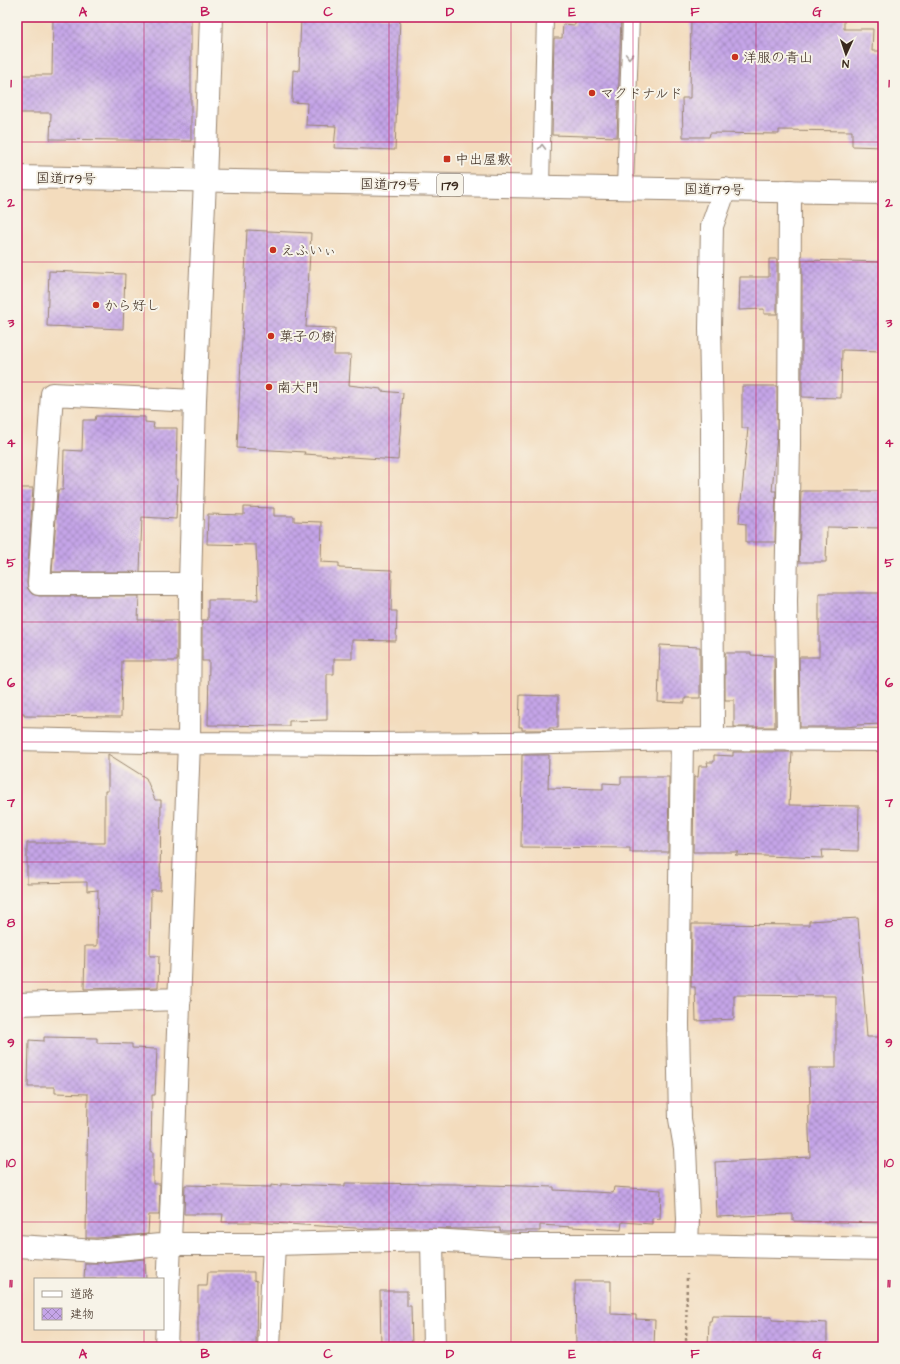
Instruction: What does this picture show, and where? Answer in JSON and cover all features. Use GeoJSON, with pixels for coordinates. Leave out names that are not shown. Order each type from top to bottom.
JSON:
{"type":"FeatureCollection","features":[{"type":"Feature","properties":{"kind":"main road"},"geometry":{"type":"LineString","coordinates":[[166,1347],[189,743],[190,584],[195,401],[211,17]]}},
{"type":"Feature","properties":{"kind":"main road","name":"国道179号"},"geometry":{"type":"LineString","coordinates":[[17,177],[624,187],[883,193]]}},
{"type":"Feature","properties":{"kind":"main road"},"geometry":{"type":"LineString","coordinates":[[713,739],[712,424],[710,328],[712,226],[725,189]]}},
{"type":"Feature","properties":{"kind":"main road"},"geometry":{"type":"LineString","coordinates":[[788,740],[786,601],[789,437],[790,191]]}},
{"type":"Feature","properties":{"kind":"main road"},"geometry":{"type":"LineString","coordinates":[[190,584],[39,584],[52,394],[195,401]]}},
{"type":"Feature","properties":{"kind":"main road"},"geometry":{"type":"LineString","coordinates":[[682,738],[678,1024],[680,1119],[684,1148],[688,1219],[687,1245]]}},
{"type":"Feature","properties":{"kind":"main road"},"geometry":{"type":"LineString","coordinates":[[17,740],[189,743],[494,743],[682,738],[883,740]]}},
{"type":"Feature","properties":{"kind":"main road"},"geometry":{"type":"LineString","coordinates":[[17,1004],[180,999]]}},
{"type":"Feature","properties":{"kind":"main road"},"geometry":{"type":"LineString","coordinates":[[432,1240],[434,1347]]}},
{"type":"Feature","properties":{"kind":"main road"},"geometry":{"type":"LineString","coordinates":[[17,1246],[97,1251],[171,1244],[274,1244],[432,1240],[514,1245],[687,1245],[883,1249]]}},
{"type":"Feature","properties":{"kind":"main road"},"geometry":{"type":"LineString","coordinates":[[270,1347],[274,1244]]}},
{"type":"Feature","properties":{"kind":"lane"},"geometry":{"type":"LineString","coordinates":[[541,186],[545,17]]}},
{"type":"Feature","properties":{"kind":"lane"},"geometry":{"type":"LineString","coordinates":[[624,187],[631,17]]}},
{"type":"Feature","properties":{"kind":"path"},"geometry":{"type":"LineString","coordinates":[[686,1347],[687,1245]]}},
{"type":"Feature","properties":{"kind":"building"},"geometry":{"type":"Polygon","coordinates":[[[301,17],[400,17],[395,150],[334,148],[336,126],[306,125],[307,103],[292,102],[293,70],[299,71],[301,17]]]}},
{"type":"Feature","properties":{"kind":"building"},"geometry":{"type":"Polygon","coordinates":[[[575,17],[621,17],[617,137],[552,135],[554,38],[562,38],[563,24],[575,25],[575,17]]]}},
{"type":"Feature","properties":{"kind":"building"},"geometry":{"type":"Polygon","coordinates":[[[691,17],[844,17],[844,29],[873,29],[872,51],[883,51],[883,147],[852,146],[852,131],[779,130],[779,134],[710,133],[709,137],[683,137],[682,98],[690,98],[691,17]]]}},
{"type":"Feature","properties":{"kind":"building"},"geometry":{"type":"Polygon","coordinates":[[[53,18],[191,19],[191,141],[50,139],[51,113],[17,113],[17,75],[52,75],[53,18]]]}},
{"type":"Feature","properties":{"kind":"building"},"geometry":{"type":"Polygon","coordinates":[[[247,230],[311,233],[306,327],[335,328],[334,355],[351,355],[349,385],[381,389],[381,391],[403,393],[398,460],[237,448],[247,230]]]}},
{"type":"Feature","properties":{"kind":"building"},"geometry":{"type":"Polygon","coordinates":[[[769,259],[777,259],[777,314],[764,314],[764,309],[739,310],[740,277],[769,277],[769,259]]]}},
{"type":"Feature","properties":{"kind":"building"},"geometry":{"type":"Polygon","coordinates":[[[802,260],[883,262],[883,351],[842,350],[841,398],[802,397],[802,260]]]}},
{"type":"Feature","properties":{"kind":"building"},"geometry":{"type":"Polygon","coordinates":[[[49,271],[125,274],[123,329],[47,326],[49,271]]]}},
{"type":"Feature","properties":{"kind":"building"},"geometry":{"type":"Polygon","coordinates":[[[742,386],[777,386],[777,436],[772,491],[776,491],[775,542],[746,542],[746,524],[739,523],[748,428],[742,428],[742,386]]]}},
{"type":"Feature","properties":{"kind":"building"},"geometry":{"type":"Polygon","coordinates":[[[96,416],[145,417],[145,422],[154,423],[153,428],[177,428],[176,479],[178,479],[176,519],[142,517],[140,572],[52,572],[58,490],[63,490],[64,450],[82,451],[83,420],[95,420],[96,416]]]}},
{"type":"Feature","properties":{"kind":"building"},"geometry":{"type":"Polygon","coordinates":[[[17,488],[33,488],[27,583],[28,589],[32,594],[39,596],[139,596],[138,620],[177,620],[177,661],[122,661],[121,717],[24,716],[24,713],[17,713],[17,488]]]}},
{"type":"Feature","properties":{"kind":"building"},"geometry":{"type":"Polygon","coordinates":[[[801,491],[883,491],[883,528],[827,527],[826,562],[799,562],[801,491]]]}},
{"type":"Feature","properties":{"kind":"building"},"geometry":{"type":"Polygon","coordinates":[[[244,507],[274,508],[274,516],[294,516],[294,521],[322,522],[321,562],[339,563],[339,568],[392,570],[391,611],[397,611],[396,641],[352,640],[352,659],[334,659],[334,674],[327,674],[327,720],[289,721],[289,726],[208,725],[209,661],[202,661],[202,620],[208,620],[208,600],[258,600],[256,545],[207,544],[208,514],[244,515],[244,507]]]}},
{"type":"Feature","properties":{"kind":"building"},"geometry":{"type":"Polygon","coordinates":[[[819,593],[883,593],[883,724],[844,727],[800,727],[799,657],[819,657],[819,593]]]}},
{"type":"Feature","properties":{"kind":"building"},"geometry":{"type":"Polygon","coordinates":[[[660,645],[700,647],[700,698],[685,698],[685,703],[658,702],[660,645]]]}},
{"type":"Feature","properties":{"kind":"building"},"geometry":{"type":"Polygon","coordinates":[[[725,653],[751,653],[751,655],[774,656],[775,727],[734,727],[734,700],[725,700],[725,653]]]}},
{"type":"Feature","properties":{"kind":"building"},"geometry":{"type":"Polygon","coordinates":[[[520,695],[558,696],[558,728],[549,728],[549,730],[522,730],[522,727],[519,727],[520,695]]]}},
{"type":"Feature","properties":{"kind":"building"},"geometry":{"type":"Polygon","coordinates":[[[733,752],[792,752],[789,805],[859,806],[858,851],[822,850],[823,858],[735,855],[739,852],[693,852],[694,777],[698,777],[699,766],[708,766],[707,762],[714,762],[714,755],[733,756],[733,752]]]}},
{"type":"Feature","properties":{"kind":"building"},"geometry":{"type":"Polygon","coordinates":[[[108,754],[146,778],[155,800],[161,800],[160,890],[151,890],[150,956],[159,956],[158,987],[84,989],[85,946],[97,946],[98,890],[87,891],[87,882],[27,883],[27,843],[105,843],[105,791],[108,791],[108,754]]]}},
{"type":"Feature","properties":{"kind":"building"},"geometry":{"type":"Polygon","coordinates":[[[522,755],[549,755],[548,788],[603,789],[603,783],[621,784],[621,777],[669,777],[668,852],[630,852],[630,848],[521,847],[522,755]]]}},
{"type":"Feature","properties":{"kind":"building"},"geometry":{"type":"Polygon","coordinates":[[[858,918],[867,1037],[883,1037],[883,1223],[793,1221],[793,1214],[717,1217],[715,1162],[810,1157],[808,1104],[810,1104],[809,1068],[836,1068],[836,996],[734,995],[734,1019],[696,1021],[695,987],[691,987],[692,924],[809,925],[809,921],[858,918]]]}},
{"type":"Feature","properties":{"kind":"building"},"geometry":{"type":"Polygon","coordinates":[[[44,1037],[97,1038],[97,1043],[132,1044],[132,1048],[157,1049],[155,1095],[152,1095],[151,1152],[153,1152],[153,1184],[160,1184],[159,1215],[149,1215],[148,1234],[86,1238],[88,1094],[55,1093],[55,1087],[28,1087],[29,1040],[44,1041],[44,1037]]]}},
{"type":"Feature","properties":{"kind":"building"},"geometry":{"type":"Polygon","coordinates":[[[345,1183],[554,1187],[554,1190],[613,1193],[614,1187],[661,1190],[660,1219],[652,1218],[652,1224],[622,1222],[621,1230],[540,1225],[540,1231],[500,1231],[500,1228],[457,1229],[380,1227],[380,1229],[371,1229],[253,1222],[222,1222],[223,1214],[184,1214],[185,1185],[271,1187],[271,1185],[281,1186],[281,1184],[345,1186],[345,1183]]]}},
{"type":"Feature","properties":{"kind":"building"},"geometry":{"type":"Polygon","coordinates":[[[145,1259],[146,1278],[84,1278],[85,1263],[145,1259]]]}},
{"type":"Feature","properties":{"kind":"building"},"geometry":{"type":"Polygon","coordinates":[[[208,1272],[254,1272],[254,1280],[257,1281],[256,1347],[198,1347],[198,1286],[207,1286],[208,1272]]]}},
{"type":"Feature","properties":{"kind":"building"},"geometry":{"type":"Polygon","coordinates":[[[575,1281],[611,1281],[611,1314],[636,1315],[636,1319],[655,1320],[654,1347],[576,1347],[575,1281]]]}},
{"type":"Feature","properties":{"kind":"building"},"geometry":{"type":"Polygon","coordinates":[[[380,1291],[407,1291],[407,1306],[411,1306],[412,1347],[381,1347],[380,1291]]]}},
{"type":"Feature","properties":{"kind":"building"},"geometry":{"type":"Polygon","coordinates":[[[712,1316],[772,1317],[772,1320],[827,1323],[827,1347],[708,1347],[709,1321],[711,1321],[712,1316]]]}},
{"type":"Feature","properties":{"kind":"place","name":"洋服の青山"},"geometry":{"type":"Point","coordinates":[735,57]}},
{"type":"Feature","properties":{"kind":"place","name":"マクドナルド"},"geometry":{"type":"Point","coordinates":[592,93]}},
{"type":"Feature","properties":{"kind":"place","name":"中出屋敷"},"geometry":{"type":"Point","coordinates":[447,159]}},
{"type":"Feature","properties":{"kind":"place","name":"えふいぃ"},"geometry":{"type":"Point","coordinates":[273,250]}},
{"type":"Feature","properties":{"kind":"place","name":"から好し"},"geometry":{"type":"Point","coordinates":[96,305]}},
{"type":"Feature","properties":{"kind":"place","name":"菓子の樹"},"geometry":{"type":"Point","coordinates":[271,336]}},
{"type":"Feature","properties":{"kind":"place","name":"南大門"},"geometry":{"type":"Point","coordinates":[269,387]}}]}
